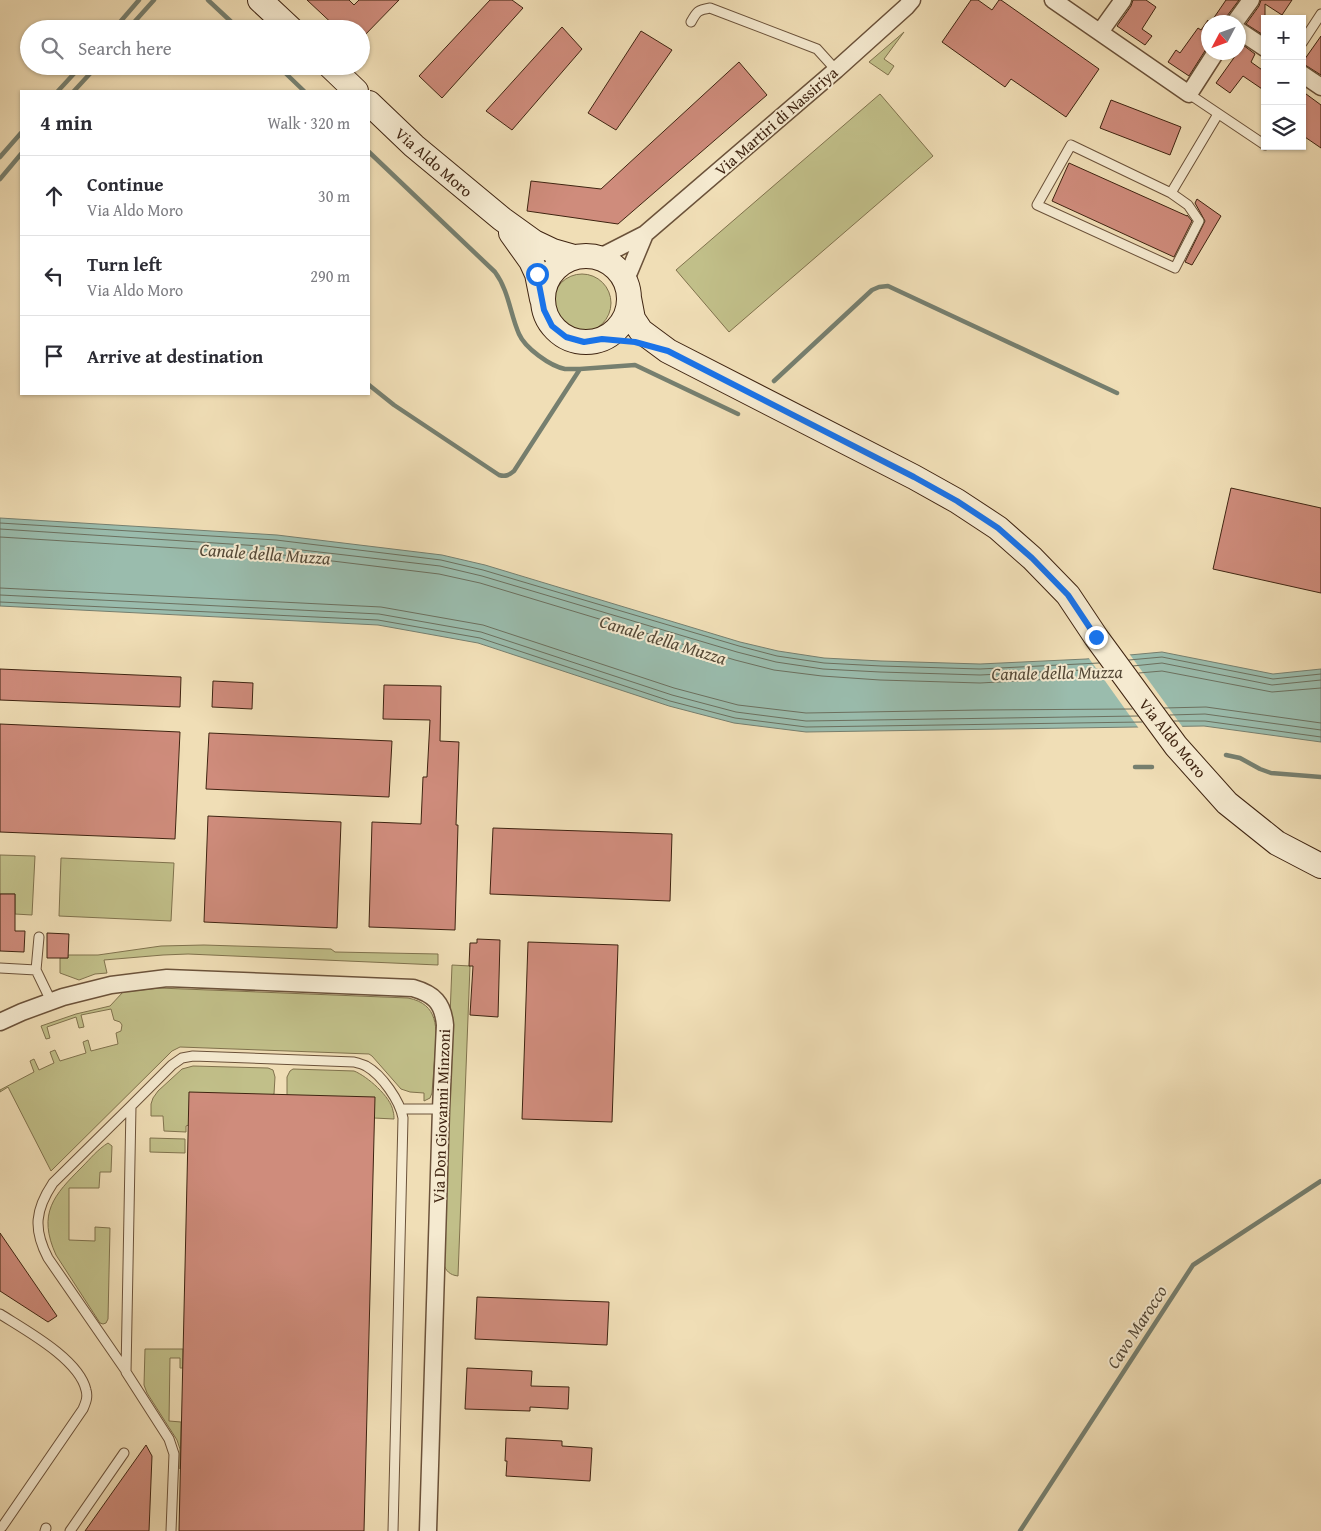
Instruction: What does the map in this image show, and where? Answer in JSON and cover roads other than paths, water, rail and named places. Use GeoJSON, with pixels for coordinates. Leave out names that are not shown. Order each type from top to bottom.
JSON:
{"type":"FeatureCollection","features":[{"type":"Feature","properties":{"kind":"street"},"geometry":{"type":"LineString","coordinates":[[260,0],[282,20]]}},
{"type":"Feature","properties":{"kind":"street"},"geometry":{"type":"LineString","coordinates":[[1053,0],[1189,94],[1211,60]]}},
{"type":"Feature","properties":{"kind":"street"},"geometry":{"type":"LineString","coordinates":[[1100,32],[1123,0]]}},
{"type":"Feature","properties":{"kind":"street"},"geometry":{"type":"LineString","coordinates":[[1240,15],[1251,0]]}},
{"type":"Feature","properties":{"kind":"street","name":"Via Martiri di Nassiriya"},"geometry":{"type":"LineString","coordinates":[[598,258],[645,234],[913,2]]}},
{"type":"Feature","properties":{"kind":"street"},"geometry":{"type":"LineString","coordinates":[[1246,35],[1261,45]]}},
{"type":"Feature","properties":{"kind":"street"},"geometry":{"type":"LineString","coordinates":[[339,75],[355,90]]}},
{"type":"Feature","properties":{"kind":"street"},"geometry":{"type":"LineString","coordinates":[[1306,77],[1321,87]]}},
{"type":"Feature","properties":{"kind":"street","name":"Via Aldo Moro"},"geometry":{"type":"LineString","coordinates":[[370,104],[414,146],[502,219],[534,242],[553,251],[574,257],[598,258],[614,267],[621,274],[627,290],[633,319],[642,331],[668,351],[914,477],[957,501],[998,528],[1032,558],[1068,595],[1096,637],[1176,746],[1227,803],[1278,843],[1321,866]]}},
{"type":"Feature","properties":{"kind":"street","name":"Via Aldo Moro"},"geometry":{"type":"LineString","coordinates":[[502,219],[531,261],[537,274],[543,301],[552,326],[566,337],[584,342],[602,339],[635,342],[668,351]]}},
{"type":"Feature","properties":{"kind":"street","name":"Via Martiri di Nassiriya"},"geometry":{"type":"LineString","coordinates":[[627,290],[645,234]]}},
{"type":"Feature","properties":{"kind":"street"},"geometry":{"type":"LineString","coordinates":[[543,301],[548,277],[560,265],[574,257]]}},
{"type":"Feature","properties":{"kind":"street"},"geometry":{"type":"LineString","coordinates":[[602,339],[611,334],[624,318],[628,308],[627,290]]}},
{"type":"Feature","properties":{"kind":"street","name":"Via Don Giovanni Minzoni"},"geometry":{"type":"LineString","coordinates":[[0,1022],[51,1002],[111,985],[167,978],[414,988],[424,991],[441,1005],[445,1025],[428,1531]]}},
{"type":"Feature","properties":{"kind":"lane"},"geometry":{"type":"LineString","coordinates":[[691,22],[699,10],[710,8],[816,49],[836,70]]}},
{"type":"Feature","properties":{"kind":"lane"},"geometry":{"type":"LineString","coordinates":[[1306,36],[1321,14]]}},
{"type":"Feature","properties":{"kind":"lane"},"geometry":{"type":"LineString","coordinates":[[1189,94],[1261,143]]}},
{"type":"Feature","properties":{"kind":"lane"},"geometry":{"type":"LineString","coordinates":[[1171,193],[1218,114]]}},
{"type":"Feature","properties":{"kind":"lane"},"geometry":{"type":"LineString","coordinates":[[1071,145],[1171,193],[1188,205],[1199,221],[1175,268],[1037,206],[1071,145]]}},
{"type":"Feature","properties":{"kind":"lane"},"geometry":{"type":"LineString","coordinates":[[39,937],[36,970],[51,1002]]}},
{"type":"Feature","properties":{"kind":"lane"},"geometry":{"type":"LineString","coordinates":[[0,968],[36,970]]}},
{"type":"Feature","properties":{"kind":"lane"},"geometry":{"type":"LineString","coordinates":[[171,1531],[174,1454],[172,1447],[126,1372],[48,1258],[41,1244],[38,1229],[39,1209],[53,1183],[172,1065],[182,1058],[193,1056],[354,1062],[367,1066],[376,1075],[394,1094],[401,1109],[393,1531]]}},
{"type":"Feature","properties":{"kind":"lane"},"geometry":{"type":"LineString","coordinates":[[126,1372],[130,1106]]}},
{"type":"Feature","properties":{"kind":"lane"},"geometry":{"type":"LineString","coordinates":[[401,1109],[441,1109]]}},
{"type":"Feature","properties":{"kind":"lane"},"geometry":{"type":"LineString","coordinates":[[0,1314],[48,1344],[62,1357],[82,1379],[87,1391],[87,1399],[83,1409],[2,1528],[0,1527]]}},
{"type":"Feature","properties":{"kind":"lane"},"geometry":{"type":"LineString","coordinates":[[70,1531],[124,1452]]}},
{"type":"Feature","properties":{"kind":"water","name":"Canale della Muzza"},"geometry":{"type":"Polygon","coordinates":[[[0,518],[277,535],[442,555],[485,565],[740,642],[778,651],[824,658],[980,664],[1086,659],[1162,652],[1273,674],[1321,669],[1321,742],[1204,726],[806,732],[734,723],[669,706],[478,643],[378,625],[0,606],[0,518]]]}},
{"type":"Feature","properties":{"kind":"waterway"},"geometry":{"type":"LineString","coordinates":[[122,20],[139,0]]}},
{"type":"Feature","properties":{"kind":"waterway"},"geometry":{"type":"LineString","coordinates":[[136,20],[154,0]]}},
{"type":"Feature","properties":{"kind":"waterway"},"geometry":{"type":"LineString","coordinates":[[208,0],[229,20]]}},
{"type":"Feature","properties":{"kind":"waterway"},"geometry":{"type":"LineString","coordinates":[[59,90],[73,75]]}},
{"type":"Feature","properties":{"kind":"waterway"},"geometry":{"type":"LineString","coordinates":[[75,90],[89,75]]}},
{"type":"Feature","properties":{"kind":"waterway"},"geometry":{"type":"LineString","coordinates":[[287,75],[303,90]]}},
{"type":"Feature","properties":{"kind":"waterway"},"geometry":{"type":"LineString","coordinates":[[0,157],[20,134]]}},
{"type":"Feature","properties":{"kind":"waterway"},"geometry":{"type":"LineString","coordinates":[[370,153],[495,272],[500,279],[519,334],[527,345],[552,364],[565,369],[580,369]]}},
{"type":"Feature","properties":{"kind":"waterway"},"geometry":{"type":"LineString","coordinates":[[0,179],[20,155]]}},
{"type":"Feature","properties":{"kind":"waterway"},"geometry":{"type":"LineString","coordinates":[[774,381],[872,290],[888,286],[1117,393]]}},
{"type":"Feature","properties":{"kind":"waterway"},"geometry":{"type":"LineString","coordinates":[[370,386],[394,405],[499,475],[504,476],[514,471],[580,369],[635,365],[738,414]]}},
{"type":"Feature","properties":{"kind":"waterway"},"geometry":{"type":"LineString","coordinates":[[1226,755],[1240,758],[1271,773],[1321,777]]}},
{"type":"Feature","properties":{"kind":"waterway"},"geometry":{"type":"LineString","coordinates":[[1135,767],[1152,767]]}},
{"type":"Feature","properties":{"kind":"waterway","name":"Cavo Marocco"},"geometry":{"type":"LineString","coordinates":[[1020,1531],[1193,1265],[1321,1181]]}}]}
